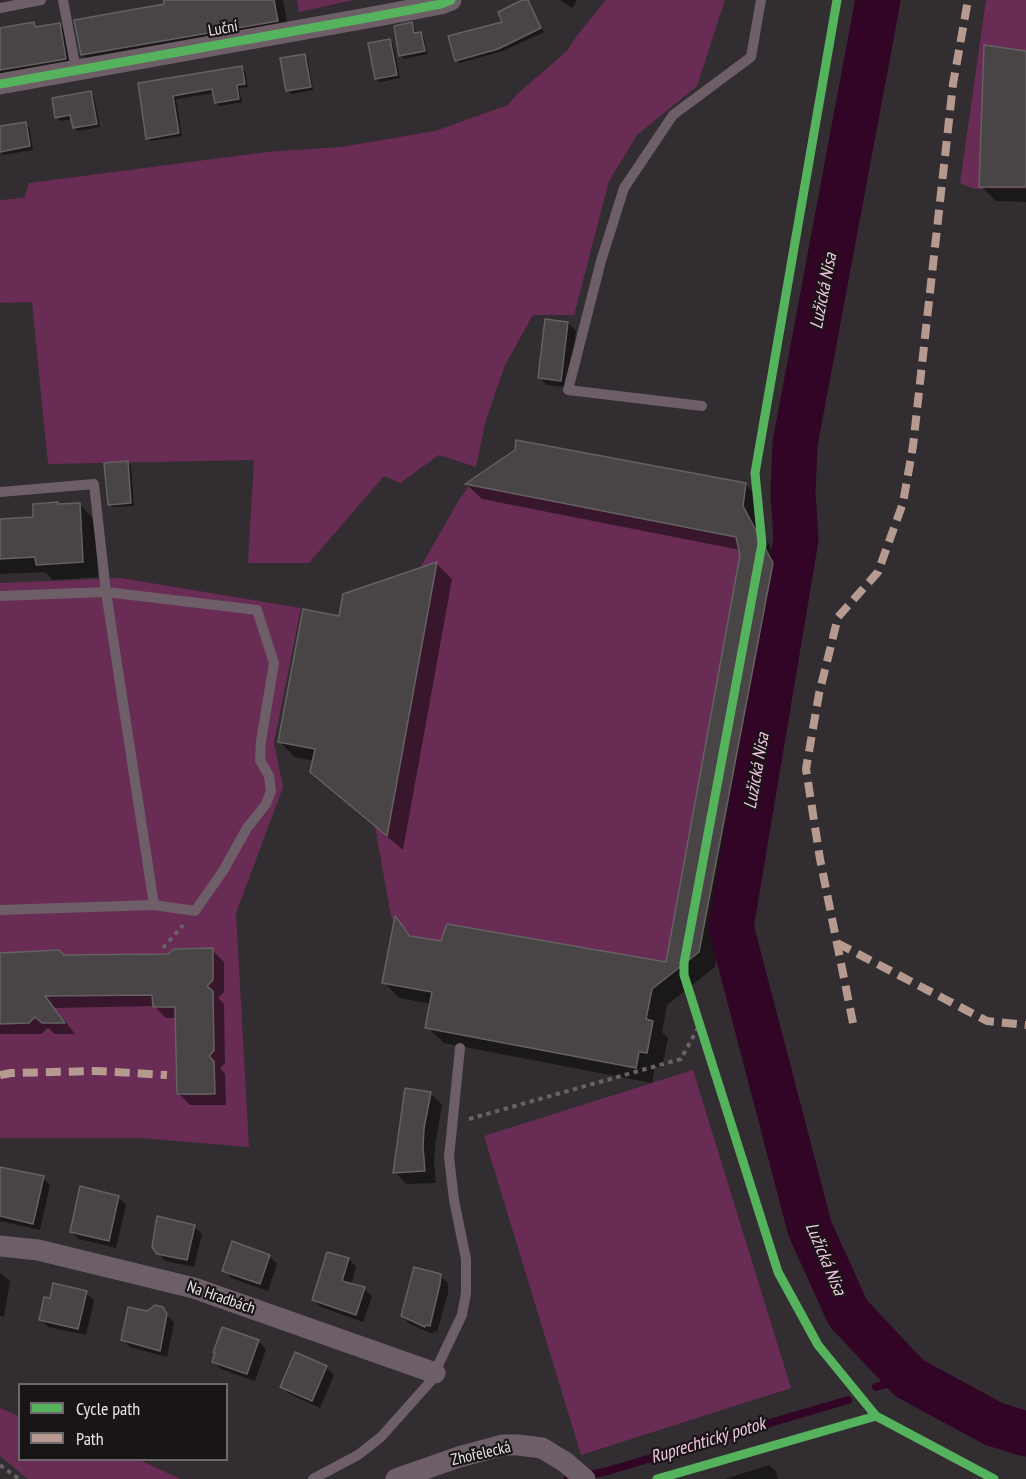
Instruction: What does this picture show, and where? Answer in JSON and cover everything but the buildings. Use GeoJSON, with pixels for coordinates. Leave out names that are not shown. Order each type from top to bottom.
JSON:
{"type":"FeatureCollection","features":[{"type":"Feature","properties":{"kind":"street","name":"Luční"},"geometry":{"type":"LineString","coordinates":[[0,84],[377,8],[441,4],[451,0]]}},
{"type":"Feature","properties":{"kind":"street","name":"Na Hradbách"},"geometry":{"type":"LineString","coordinates":[[0,1246],[38,1250],[194,1288],[435,1373]]}},
{"type":"Feature","properties":{"kind":"street","name":"Zhořelecká"},"geometry":{"type":"LineString","coordinates":[[396,1479],[459,1457],[503,1445],[542,1448],[565,1462],[585,1479]]}},
{"type":"Feature","properties":{"kind":"lane"},"geometry":{"type":"LineString","coordinates":[[0,8],[41,0]]}},
{"type":"Feature","properties":{"kind":"lane"},"geometry":{"type":"LineString","coordinates":[[63,0],[76,70]]}},
{"type":"Feature","properties":{"kind":"lane"},"geometry":{"type":"LineString","coordinates":[[702,406],[568,390],[601,261],[624,188],[673,115],[751,57],[761,0]]}},
{"type":"Feature","properties":{"kind":"lane"},"geometry":{"type":"LineString","coordinates":[[0,492],[94,484],[106,592],[154,905]]}},
{"type":"Feature","properties":{"kind":"lane"},"geometry":{"type":"LineString","coordinates":[[0,596],[106,592],[257,610],[274,663],[260,760],[269,776],[271,791],[266,804],[247,828],[223,871],[195,911],[154,905],[0,910]]}},
{"type":"Feature","properties":{"kind":"lane"},"geometry":{"type":"LineString","coordinates":[[313,1479],[358,1455],[381,1437],[435,1373],[462,1315],[466,1293],[466,1259],[454,1200],[450,1157],[460,1048]]}},
{"type":"Feature","properties":{"kind":"path"},"geometry":{"type":"LineString","coordinates":[[163,948],[195,911]]}},
{"type":"Feature","properties":{"kind":"path"},"geometry":{"type":"LineString","coordinates":[[454,1123],[681,1059],[700,1024]]}},
{"type":"Feature","properties":{"kind":"path"},"geometry":{"type":"LineString","coordinates":[[0,1465],[19,1479]]}},
{"type":"Feature","properties":{"kind":"shaded area"},"geometry":{"type":"Polygon","coordinates":[[[297,0],[354,0],[299,12],[297,0]]]}},
{"type":"Feature","properties":{"kind":"shaded area"},"geometry":{"type":"Polygon","coordinates":[[[606,0],[725,0],[697,86],[637,135],[609,181],[574,315],[533,315],[505,365],[485,423],[476,467],[439,455],[400,483],[384,476],[309,563],[248,563],[254,460],[48,464],[32,302],[0,303],[0,200],[24,198],[29,183],[267,152],[341,147],[435,131],[508,105],[516,95],[567,51],[606,0]]]}},
{"type":"Feature","properties":{"kind":"shaded area"},"geometry":{"type":"Polygon","coordinates":[[[986,0],[1026,0],[1026,189],[975,189],[960,183],[986,0]]]}},
{"type":"Feature","properties":{"kind":"shaded area"},"geometry":{"type":"Polygon","coordinates":[[[516,440],[746,483],[743,506],[773,563],[699,952],[652,989],[646,1019],[653,1021],[647,1053],[639,1052],[636,1068],[425,1028],[432,992],[382,983],[400,933],[391,916],[375,826],[311,772],[315,749],[278,742],[303,609],[339,616],[343,594],[420,568],[475,477],[515,451],[516,440]]]}},
{"type":"Feature","properties":{"kind":"shaded area"},"geometry":{"type":"Polygon","coordinates":[[[121,578],[301,608],[274,743],[283,787],[236,913],[249,1147],[142,1138],[0,1138],[0,583],[121,578]]]}},
{"type":"Feature","properties":{"kind":"shaded area"},"geometry":{"type":"Polygon","coordinates":[[[693,1070],[791,1388],[581,1455],[484,1136],[693,1070]]]}},
{"type":"Feature","properties":{"kind":"shaded area"},"geometry":{"type":"Polygon","coordinates":[[[0,1408],[18,1416],[18,1461],[142,1461],[180,1479],[28,1479],[0,1456],[0,1408]]]}},
{"type":"Feature","properties":{"kind":"waterway","name":"Lužická Nisa"},"geometry":{"type":"LineString","coordinates":[[878,0],[795,444],[793,494],[796,539],[731,927],[810,1229],[848,1313],[909,1378],[994,1424],[1026,1434]]}},
{"type":"Feature","properties":{"kind":"waterway","name":"Ruprechtický potok"},"geometry":{"type":"LineString","coordinates":[[876,1387],[909,1378]]}},
{"type":"Feature","properties":{"kind":"waterway","name":"Ruprechtický potok"},"geometry":{"type":"LineString","coordinates":[[568,1479],[604,1472],[848,1400]]}},
{"type":"Feature","properties":{"kind":"marked path"},"geometry":{"type":"LineString","coordinates":[[853,1023],[820,859],[806,769],[819,694],[838,617],[878,572],[903,503],[913,446],[953,84],[968,0]]}},
{"type":"Feature","properties":{"kind":"marked path"},"geometry":{"type":"LineString","coordinates":[[837,943],[987,1021],[1026,1025]]}},
{"type":"Feature","properties":{"kind":"marked path"},"geometry":{"type":"LineString","coordinates":[[0,1075],[97,1071],[167,1075]]}},
{"type":"Feature","properties":{"kind":"cycle path"},"geometry":{"type":"LineString","coordinates":[[0,84],[378,16],[451,0]]}},
{"type":"Feature","properties":{"kind":"cycle path"},"geometry":{"type":"LineString","coordinates":[[837,0],[755,473],[762,544],[684,963],[684,975],[778,1272],[818,1345],[876,1416],[994,1479]]}},
{"type":"Feature","properties":{"kind":"cycle path"},"geometry":{"type":"LineString","coordinates":[[657,1479],[876,1416]]}}]}
